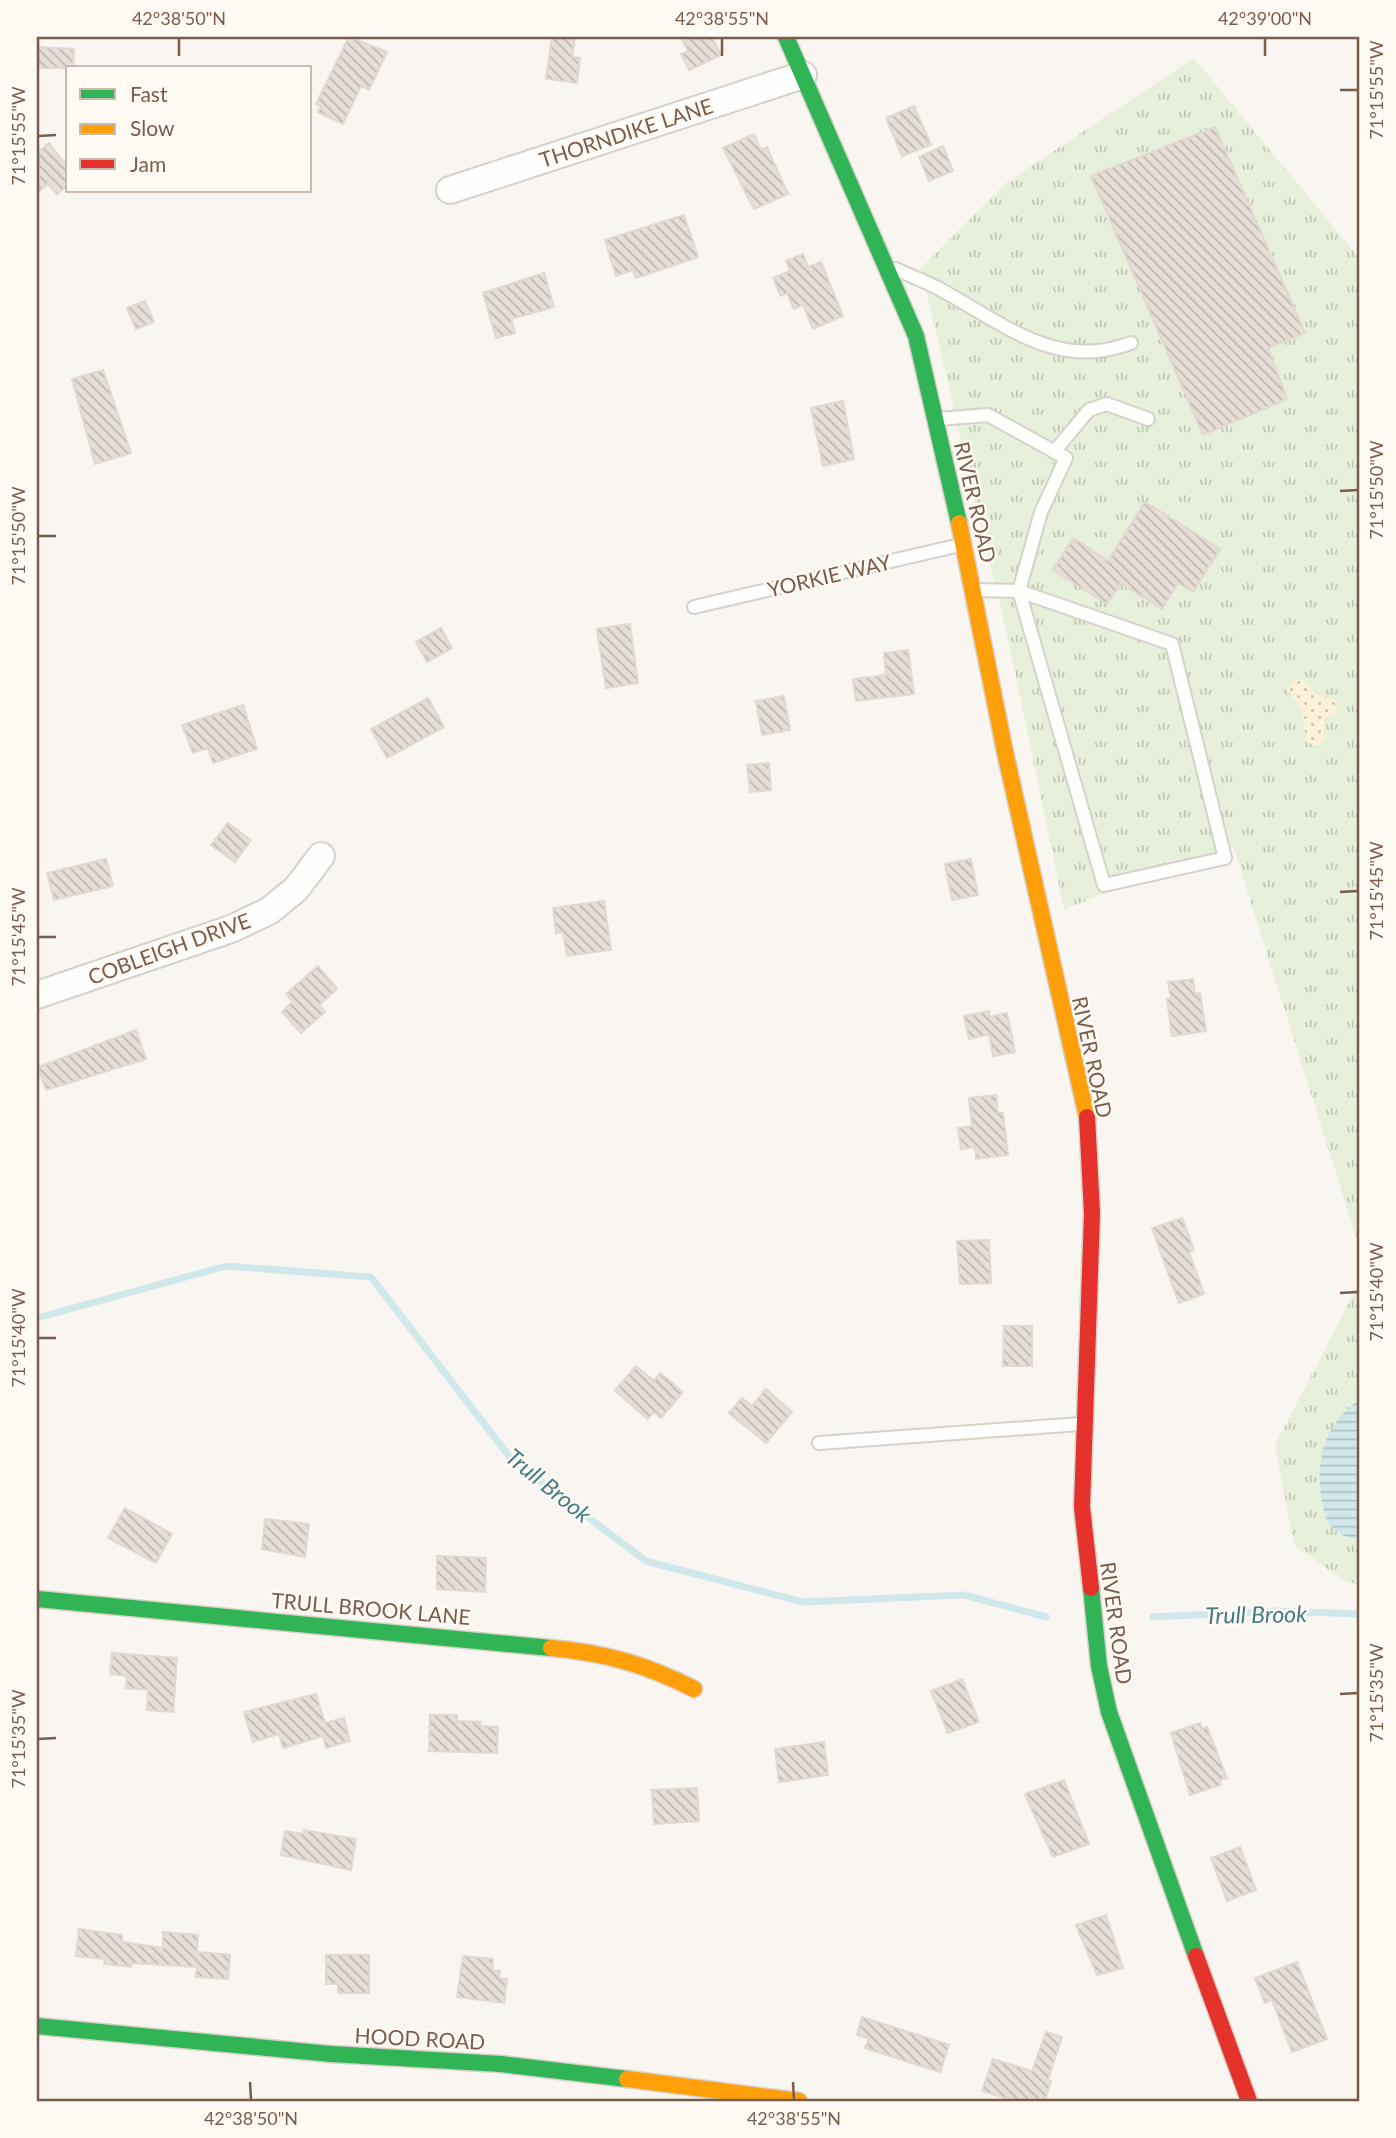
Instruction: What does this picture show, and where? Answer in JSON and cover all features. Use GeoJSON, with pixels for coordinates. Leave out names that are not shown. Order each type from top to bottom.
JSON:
{"type":"FeatureCollection","features":[{"type":"Feature","properties":{"kind":"main road","name":"RIVER ROAD"},"geometry":{"type":"LineString","coordinates":[[786,37],[916,336],[964,545],[1005,752],[1087,1118],[1092,1213],[1082,1507],[1091,1617],[1109,1712],[1249,2101]]}},
{"type":"Feature","properties":{"kind":"main road","name":"TRULL BROOK LANE"},"geometry":{"type":"LineString","coordinates":[[37,1599],[601,1653],[656,1668],[694,1689]]}},
{"type":"Feature","properties":{"kind":"main road","name":"HOOD ROAD"},"geometry":{"type":"LineString","coordinates":[[37,2026],[331,2054],[501,2064],[778,2096],[799,2101]]}},
{"type":"Feature","properties":{"kind":"street","name":"THORNDIKE LANE"},"geometry":{"type":"LineString","coordinates":[[450,190],[803,75]]}},
{"type":"Feature","properties":{"kind":"street","name":"COBLEIGH DRIVE"},"geometry":{"type":"LineString","coordinates":[[37,995],[231,929],[269,911],[296,889],[321,856]]}},
{"type":"Feature","properties":{"kind":"lane"},"geometry":{"type":"LineString","coordinates":[[886,265],[945,292],[1004,329],[1052,346],[1081,353],[1131,343]]}},
{"type":"Feature","properties":{"kind":"lane"},"geometry":{"type":"LineString","coordinates":[[1054,452],[1089,410],[1107,404],[1148,419]]}},
{"type":"Feature","properties":{"kind":"lane"},"geometry":{"type":"LineString","coordinates":[[935,420],[988,415],[1066,458],[1041,512],[1019,591],[1104,885],[1225,858],[1172,644],[1019,591],[974,590]]}},
{"type":"Feature","properties":{"kind":"lane","name":"YORKIE WAY"},"geometry":{"type":"LineString","coordinates":[[694,607],[964,545]]}},
{"type":"Feature","properties":{"kind":"lane"},"geometry":{"type":"LineString","coordinates":[[819,1443],[1084,1424]]}},
{"type":"Feature","properties":{"kind":"green space"},"geometry":{"type":"Polygon","coordinates":[[[1194,58],[1359,258],[1359,1246],[1233,846],[1064,909],[1010,648],[921,268],[1007,182],[1194,58]]]}},
{"type":"Feature","properties":{"kind":"green space"},"geometry":{"type":"Polygon","coordinates":[[[1359,1283],[1359,1585],[1343,1580],[1294,1545],[1275,1445],[1359,1283]]]}},
{"type":"Feature","properties":{"kind":"sand"},"geometry":{"type":"Polygon","coordinates":[[[1302,679],[1318,696],[1335,699],[1338,705],[1334,715],[1324,718],[1324,740],[1315,747],[1306,740],[1302,709],[1287,690],[1293,681],[1302,679]]]}},
{"type":"Feature","properties":{"kind":"water"},"geometry":{"type":"Polygon","coordinates":[[[1359,1400],[1359,1540],[1342,1535],[1328,1524],[1320,1489],[1320,1472],[1322,1455],[1334,1425],[1359,1400]]]}},
{"type":"Feature","properties":{"kind":"building"},"geometry":{"type":"Polygon","coordinates":[[[349,37],[387,52],[369,90],[361,86],[343,124],[318,112],[321,106],[316,104],[349,37]]]}},
{"type":"Feature","properties":{"kind":"building"},"geometry":{"type":"Polygon","coordinates":[[[552,37],[575,37],[572,57],[580,58],[577,83],[546,79],[552,37]]]}},
{"type":"Feature","properties":{"kind":"building"},"geometry":{"type":"Polygon","coordinates":[[[681,37],[712,37],[721,55],[689,70],[681,54],[688,51],[681,37]]]}},
{"type":"Feature","properties":{"kind":"building"},"geometry":{"type":"Polygon","coordinates":[[[37,47],[74,49],[73,66],[37,68],[37,47]]]}},
{"type":"Feature","properties":{"kind":"building"},"geometry":{"type":"Polygon","coordinates":[[[914,106],[931,145],[902,156],[886,118],[914,106]]]}},
{"type":"Feature","properties":{"kind":"building"},"geometry":{"type":"Polygon","coordinates":[[[1215,127],[1305,333],[1268,348],[1287,399],[1203,435],[1091,176],[1215,127]]]}},
{"type":"Feature","properties":{"kind":"building"},"geometry":{"type":"Polygon","coordinates":[[[754,134],[761,150],[767,147],[788,194],[754,209],[723,148],[754,134]]]}},
{"type":"Feature","properties":{"kind":"building"},"geometry":{"type":"Polygon","coordinates":[[[49,143],[66,164],[66,187],[57,194],[48,184],[37,193],[37,153],[49,143]]]}},
{"type":"Feature","properties":{"kind":"building"},"geometry":{"type":"Polygon","coordinates":[[[943,146],[953,171],[929,181],[919,157],[943,146]]]}},
{"type":"Feature","properties":{"kind":"building"},"geometry":{"type":"Polygon","coordinates":[[[684,215],[698,257],[636,278],[633,270],[616,276],[605,240],[684,215]]]}},
{"type":"Feature","properties":{"kind":"building"},"geometry":{"type":"Polygon","coordinates":[[[803,254],[808,267],[821,262],[843,316],[813,329],[803,305],[794,309],[787,293],[781,296],[773,278],[790,271],[786,261],[803,254]]]}},
{"type":"Feature","properties":{"kind":"building"},"geometry":{"type":"Polygon","coordinates":[[[544,273],[554,307],[511,319],[515,333],[496,338],[483,293],[544,273]]]}},
{"type":"Feature","properties":{"kind":"building"},"geometry":{"type":"Polygon","coordinates":[[[145,301],[154,322],[136,329],[127,308],[145,301]]]}},
{"type":"Feature","properties":{"kind":"building"},"geometry":{"type":"Polygon","coordinates":[[[103,370],[131,453],[95,464],[72,379],[103,370]]]}},
{"type":"Feature","properties":{"kind":"building"},"geometry":{"type":"Polygon","coordinates":[[[843,401],[854,459],[823,466],[811,408],[843,401]]]}},
{"type":"Feature","properties":{"kind":"building"},"geometry":{"type":"Polygon","coordinates":[[[1145,502],[1220,549],[1193,592],[1178,583],[1162,609],[1121,583],[1107,604],[1053,570],[1073,538],[1108,561],[1145,502]]]}},
{"type":"Feature","properties":{"kind":"building"},"geometry":{"type":"Polygon","coordinates":[[[630,624],[638,683],[606,688],[597,629],[630,624]]]}},
{"type":"Feature","properties":{"kind":"building"},"geometry":{"type":"Polygon","coordinates":[[[441,628],[452,648],[427,662],[416,642],[441,628]]]}},
{"type":"Feature","properties":{"kind":"building"},"geometry":{"type":"Polygon","coordinates":[[[908,650],[914,694],[856,701],[853,679],[886,675],[884,653],[908,650]]]}},
{"type":"Feature","properties":{"kind":"building"},"geometry":{"type":"Polygon","coordinates":[[[784,696],[790,730],[762,735],[756,701],[784,696]]]}},
{"type":"Feature","properties":{"kind":"building"},"geometry":{"type":"Polygon","coordinates":[[[428,698],[444,727],[387,758],[371,729],[428,698]]]}},
{"type":"Feature","properties":{"kind":"building"},"geometry":{"type":"Polygon","coordinates":[[[243,705],[257,749],[213,763],[208,748],[193,753],[182,725],[243,705]]]}},
{"type":"Feature","properties":{"kind":"building"},"geometry":{"type":"Polygon","coordinates":[[[769,763],[771,790],[750,792],[747,765],[769,763]]]}},
{"type":"Feature","properties":{"kind":"building"},"geometry":{"type":"Polygon","coordinates":[[[228,823],[251,840],[235,862],[211,845],[228,823]]]}},
{"type":"Feature","properties":{"kind":"building"},"geometry":{"type":"Polygon","coordinates":[[[106,859],[113,886],[54,900],[47,873],[106,859]]]}},
{"type":"Feature","properties":{"kind":"building"},"geometry":{"type":"Polygon","coordinates":[[[971,859],[978,895],[952,900],[945,864],[971,859]]]}},
{"type":"Feature","properties":{"kind":"building"},"geometry":{"type":"Polygon","coordinates":[[[604,901],[611,950],[567,956],[563,932],[556,933],[553,908],[604,901]]]}},
{"type":"Feature","properties":{"kind":"building"},"geometry":{"type":"Polygon","coordinates":[[[318,966],[337,989],[319,1005],[325,1012],[301,1033],[282,1012],[292,1002],[286,994],[318,966]]]}},
{"type":"Feature","properties":{"kind":"building"},"geometry":{"type":"Polygon","coordinates":[[[1193,979],[1195,994],[1200,993],[1206,1031],[1172,1036],[1167,999],[1171,999],[1168,982],[1193,979]]]}},
{"type":"Feature","properties":{"kind":"building"},"geometry":{"type":"Polygon","coordinates":[[[989,1011],[990,1017],[1007,1013],[1015,1052],[993,1056],[989,1034],[969,1039],[964,1016],[989,1011]]]}},
{"type":"Feature","properties":{"kind":"building"},"geometry":{"type":"Polygon","coordinates":[[[136,1030],[146,1059],[46,1090],[38,1067],[136,1030]]]}},
{"type":"Feature","properties":{"kind":"building"},"geometry":{"type":"Polygon","coordinates":[[[996,1095],[998,1113],[1003,1113],[1008,1155],[976,1159],[975,1147],[961,1149],[958,1128],[972,1126],[969,1098],[996,1095]]]}},
{"type":"Feature","properties":{"kind":"building"},"geometry":{"type":"Polygon","coordinates":[[[1182,1218],[1194,1250],[1189,1252],[1204,1294],[1179,1303],[1152,1228],[1182,1218]]]}},
{"type":"Feature","properties":{"kind":"building"},"geometry":{"type":"Polygon","coordinates":[[[989,1240],[991,1283],[960,1284],[957,1241],[989,1240]]]}},
{"type":"Feature","properties":{"kind":"building"},"geometry":{"type":"Polygon","coordinates":[[[1004,1326],[1032,1326],[1032,1366],[1003,1366],[1004,1326]]]}},
{"type":"Feature","properties":{"kind":"building"},"geometry":{"type":"Polygon","coordinates":[[[636,1366],[654,1381],[660,1373],[683,1392],[661,1418],[654,1412],[648,1419],[615,1391],[636,1366]]]}},
{"type":"Feature","properties":{"kind":"building"},"geometry":{"type":"Polygon","coordinates":[[[766,1389],[792,1412],[766,1443],[729,1413],[742,1398],[752,1406],[766,1389]]]}},
{"type":"Feature","properties":{"kind":"building"},"geometry":{"type":"Polygon","coordinates":[[[125,1508],[172,1534],[156,1563],[108,1538],[125,1508]]]}},
{"type":"Feature","properties":{"kind":"building"},"geometry":{"type":"Polygon","coordinates":[[[265,1519],[309,1524],[305,1557],[262,1549],[265,1519]]]}},
{"type":"Feature","properties":{"kind":"building"},"geometry":{"type":"Polygon","coordinates":[[[437,1556],[486,1558],[485,1592],[437,1589],[437,1556]]]}},
{"type":"Feature","properties":{"kind":"building"},"geometry":{"type":"Polygon","coordinates":[[[112,1653],[177,1658],[173,1712],[147,1710],[148,1690],[126,1688],[127,1676],[110,1674],[112,1653]]]}},
{"type":"Feature","properties":{"kind":"building"},"geometry":{"type":"Polygon","coordinates":[[[962,1679],[979,1722],[948,1733],[931,1691],[962,1679]]]}},
{"type":"Feature","properties":{"kind":"building"},"geometry":{"type":"Polygon","coordinates":[[[316,1694],[325,1723],[344,1718],[350,1741],[326,1748],[323,1736],[283,1748],[279,1734],[253,1742],[244,1712],[316,1694]]]}},
{"type":"Feature","properties":{"kind":"building"},"geometry":{"type":"Polygon","coordinates":[[[430,1715],[457,1715],[457,1721],[481,1722],[480,1726],[498,1727],[497,1753],[429,1751],[430,1715]]]}},
{"type":"Feature","properties":{"kind":"building"},"geometry":{"type":"Polygon","coordinates":[[[1200,1723],[1202,1729],[1207,1727],[1227,1778],[1219,1780],[1221,1785],[1190,1795],[1171,1733],[1200,1723]]]}},
{"type":"Feature","properties":{"kind":"building"},"geometry":{"type":"Polygon","coordinates":[[[824,1742],[828,1775],[779,1782],[775,1749],[824,1742]]]}},
{"type":"Feature","properties":{"kind":"building"},"geometry":{"type":"Polygon","coordinates":[[[1064,1780],[1089,1844],[1053,1857],[1025,1794],[1064,1780]]]}},
{"type":"Feature","properties":{"kind":"building"},"geometry":{"type":"Polygon","coordinates":[[[697,1788],[699,1821],[654,1824],[652,1790],[697,1788]]]}},
{"type":"Feature","properties":{"kind":"building"},"geometry":{"type":"Polygon","coordinates":[[[304,1830],[356,1839],[351,1870],[281,1855],[285,1831],[303,1834],[304,1830]]]}},
{"type":"Feature","properties":{"kind":"building"},"geometry":{"type":"Polygon","coordinates":[[[1240,1847],[1256,1890],[1227,1901],[1211,1858],[1240,1847]]]}},
{"type":"Feature","properties":{"kind":"building"},"geometry":{"type":"Polygon","coordinates":[[[1106,1915],[1123,1968],[1097,1975],[1076,1925],[1106,1915]]]}},
{"type":"Feature","properties":{"kind":"building"},"geometry":{"type":"Polygon","coordinates":[[[79,1929],[122,1935],[122,1942],[163,1948],[163,1932],[198,1935],[197,1952],[230,1955],[228,1979],[196,1977],[197,1967],[132,1963],[131,1967],[104,1964],[105,1959],[76,1956],[79,1929]]]}},
{"type":"Feature","properties":{"kind":"building"},"geometry":{"type":"Polygon","coordinates":[[[326,1955],[369,1955],[369,1993],[338,1993],[338,1984],[326,1984],[326,1955]]]}},
{"type":"Feature","properties":{"kind":"building"},"geometry":{"type":"Polygon","coordinates":[[[463,1956],[493,1959],[492,1970],[500,1971],[499,1978],[507,1979],[504,2003],[457,1997],[463,1956]]]}},
{"type":"Feature","properties":{"kind":"building"},"geometry":{"type":"Polygon","coordinates":[[[1297,1962],[1327,2039],[1292,2052],[1272,2000],[1265,2003],[1255,1978],[1297,1962]]]}},
{"type":"Feature","properties":{"kind":"building"},"geometry":{"type":"Polygon","coordinates":[[[862,2017],[949,2045],[940,2072],[865,2048],[869,2038],[857,2035],[862,2017]]]}},
{"type":"Feature","properties":{"kind":"building"},"geometry":{"type":"Polygon","coordinates":[[[1046,2032],[1062,2037],[1048,2080],[1051,2081],[1045,2101],[1015,2101],[982,2091],[993,2059],[1032,2071],[1046,2032]]]}},
{"type":"Feature","properties":{"kind":"waterway","name":"Trull Brook"},"geometry":{"type":"LineString","coordinates":[[37,1318],[226,1266],[371,1277],[512,1460],[646,1561],[803,1602],[964,1595],[1046,1617]]}},
{"type":"Feature","properties":{"kind":"waterway","name":"Trull Brook"},"geometry":{"type":"LineString","coordinates":[[1153,1617],[1275,1611],[1359,1614]]}},
{"type":"Feature","properties":{"kind":"traffic: fast"},"geometry":{"type":"LineString","coordinates":[[786,37],[916,336],[959,523]]}},
{"type":"Feature","properties":{"kind":"traffic: fast"},"geometry":{"type":"LineString","coordinates":[[1091,1588],[1099,1666],[1109,1712],[1196,1956]]}},
{"type":"Feature","properties":{"kind":"traffic: fast"},"geometry":{"type":"LineString","coordinates":[[37,1599],[551,1648]]}},
{"type":"Feature","properties":{"kind":"traffic: fast"},"geometry":{"type":"LineString","coordinates":[[37,2026],[331,2054],[501,2064],[627,2079]]}},
{"type":"Feature","properties":{"kind":"traffic: slow"},"geometry":{"type":"LineString","coordinates":[[959,523],[1005,752],[1087,1117]]}},
{"type":"Feature","properties":{"kind":"traffic: slow"},"geometry":{"type":"LineString","coordinates":[[551,1648],[624,1661],[694,1689]]}},
{"type":"Feature","properties":{"kind":"traffic: slow"},"geometry":{"type":"LineString","coordinates":[[627,2079],[799,2101]]}},
{"type":"Feature","properties":{"kind":"traffic: jam"},"geometry":{"type":"LineString","coordinates":[[1087,1117],[1092,1213],[1082,1507],[1091,1588]]}},
{"type":"Feature","properties":{"kind":"traffic: jam"},"geometry":{"type":"LineString","coordinates":[[1196,1956],[1249,2101]]}}]}
